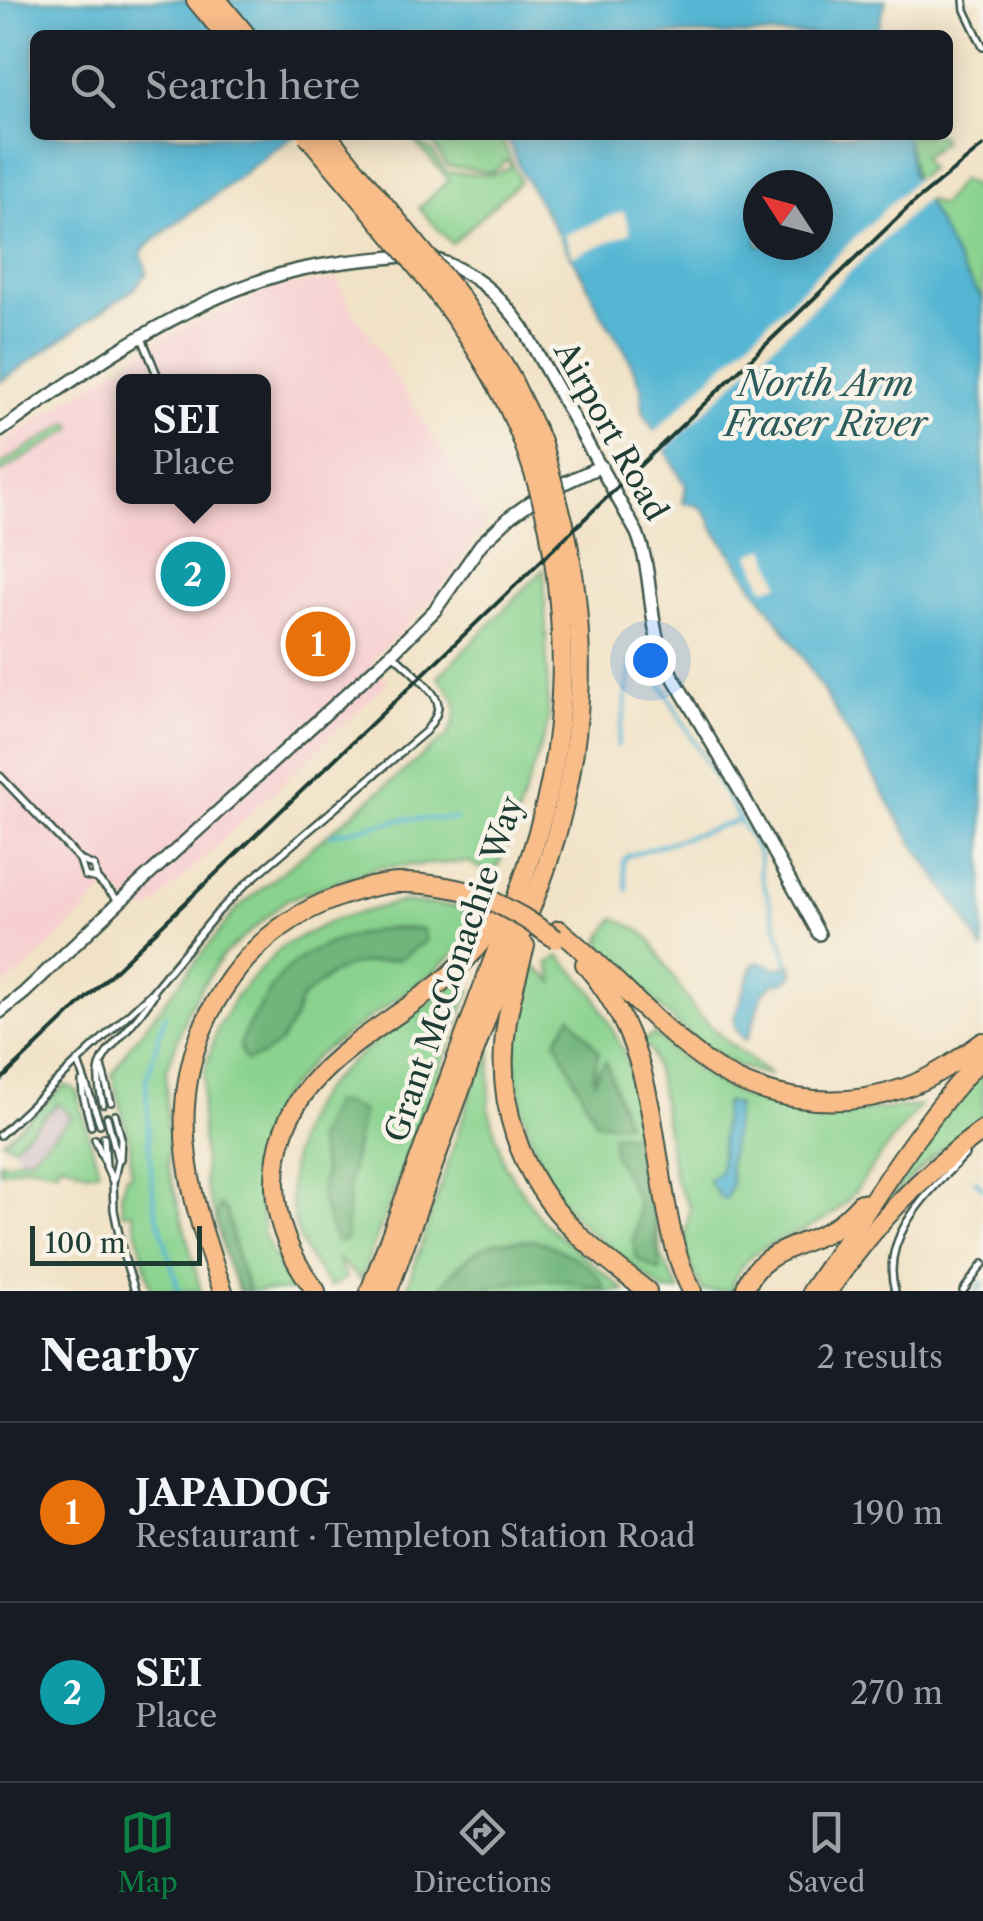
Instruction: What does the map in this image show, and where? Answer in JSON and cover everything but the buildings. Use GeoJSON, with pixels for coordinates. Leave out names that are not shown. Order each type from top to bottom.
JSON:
{"type":"FeatureCollection","features":[{"type":"Feature","properties":{"kind":"main road"},"geometry":{"type":"LineString","coordinates":[[196,0],[221,30]]}},
{"type":"Feature","properties":{"kind":"main road"},"geometry":{"type":"LineString","coordinates":[[217,0],[242,30]]}},
{"type":"Feature","properties":{"kind":"main road","name":"Grant McConachie Way"},"geometry":{"type":"LineString","coordinates":[[311,140],[419,272],[470,340],[498,387],[574,574],[580,630],[580,700],[567,791],[556,836],[388,1291]]}},
{"type":"Feature","properties":{"kind":"main road","name":"Grant McConachie Way"},"geometry":{"type":"LineString","coordinates":[[331,140],[459,296],[512,380],[541,442],[556,526],[562,634],[562,700],[549,789],[528,864],[370,1291]]}},
{"type":"Feature","properties":{"kind":"main road"},"geometry":{"type":"LineString","coordinates":[[316,1291],[288,1245],[276,1204],[277,1160],[290,1115],[307,1088],[337,1058],[436,986],[472,953],[503,912],[528,864]]}},
{"type":"Feature","properties":{"kind":"main road"},"geometry":{"type":"LineString","coordinates":[[223,1291],[194,1194],[188,1158],[185,1124],[196,1046],[224,986],[254,950],[305,912],[363,889],[395,883],[442,886],[498,898],[529,910],[602,967],[704,1061],[734,1079],[769,1092],[826,1100],[884,1094],[941,1071],[983,1042]]}},
{"type":"Feature","properties":{"kind":"main road"},"geometry":{"type":"LineString","coordinates":[[541,883],[506,1024],[504,1073],[514,1133],[532,1176],[557,1212],[595,1250],[647,1291]]}},
{"type":"Feature","properties":{"kind":"main road"},"geometry":{"type":"LineString","coordinates":[[558,935],[604,988],[631,1036],[647,1092],[670,1229],[692,1291]]}},
{"type":"Feature","properties":{"kind":"main road"},"geometry":{"type":"LineString","coordinates":[[812,1291],[910,1146],[983,1056]]}},
{"type":"Feature","properties":{"kind":"main road"},"geometry":{"type":"LineString","coordinates":[[828,1291],[897,1202],[928,1172],[983,1133]]}},
{"type":"Feature","properties":{"kind":"main road"},"geometry":{"type":"LineString","coordinates":[[745,1291],[752,1274],[768,1259],[841,1223],[910,1146]]}},
{"type":"Feature","properties":{"kind":"street","name":"Airport Road"},"geometry":{"type":"LineString","coordinates":[[141,335],[243,287],[324,264],[416,255],[471,274],[492,290],[523,328],[624,506],[643,547],[654,630],[666,665],[820,934]]}},
{"type":"Feature","properties":{"kind":"street"},"geometry":{"type":"LineString","coordinates":[[0,431],[141,335]]}},
{"type":"Feature","properties":{"kind":"street"},"geometry":{"type":"LineString","coordinates":[[0,1012],[392,653],[435,610],[482,544],[511,516],[544,492],[601,466]]}},
{"type":"Feature","properties":{"kind":"lane"},"geometry":{"type":"LineString","coordinates":[[964,0],[983,47]]}},
{"type":"Feature","properties":{"kind":"lane"},"geometry":{"type":"LineString","coordinates":[[141,335],[157,374]]}},
{"type":"Feature","properties":{"kind":"lane"},"geometry":{"type":"LineString","coordinates":[[103,1104],[98,1080],[108,1048],[135,1021],[218,912],[426,731],[437,715],[438,702],[431,692],[392,653]]}},
{"type":"Feature","properties":{"kind":"lane"},"geometry":{"type":"LineString","coordinates":[[0,776],[80,860],[94,866],[97,879]]}},
{"type":"Feature","properties":{"kind":"lane"},"geometry":{"type":"LineString","coordinates":[[80,860],[85,876],[97,879],[120,902]]}},
{"type":"Feature","properties":{"kind":"lane"},"geometry":{"type":"LineString","coordinates":[[0,1135],[174,967]]}},
{"type":"Feature","properties":{"kind":"lane"},"geometry":{"type":"LineString","coordinates":[[78,1062],[82,1095],[92,1126]]}},
{"type":"Feature","properties":{"kind":"lane"},"geometry":{"type":"LineString","coordinates":[[102,1062],[111,1102]]}},
{"type":"Feature","properties":{"kind":"lane"},"geometry":{"type":"LineString","coordinates":[[82,1079],[100,1124]]}},
{"type":"Feature","properties":{"kind":"lane"},"geometry":{"type":"LineString","coordinates":[[115,1115],[122,1150],[113,1183],[114,1210],[135,1291]]}},
{"type":"Feature","properties":{"kind":"lane"},"geometry":{"type":"LineString","coordinates":[[107,1117],[118,1167]]}},
{"type":"Feature","properties":{"kind":"lane"},"geometry":{"type":"LineString","coordinates":[[895,1291],[891,1263],[899,1235],[929,1193],[983,1133]]}},
{"type":"Feature","properties":{"kind":"lane"},"geometry":{"type":"LineString","coordinates":[[104,1137],[106,1166]]}},
{"type":"Feature","properties":{"kind":"lane"},"geometry":{"type":"LineString","coordinates":[[96,1139],[113,1183]]}},
{"type":"Feature","properties":{"kind":"lane"},"geometry":{"type":"LineString","coordinates":[[963,1291],[983,1264]]}},
{"type":"Feature","properties":{"kind":"shaded area"},"geometry":{"type":"Polygon","coordinates":[[[336,279],[487,522],[436,597],[370,662],[388,682],[149,911],[137,908],[111,885],[0,990],[0,445],[161,339],[273,288],[336,279]]]}},
{"type":"Feature","properties":{"kind":"shaded area"},"geometry":{"type":"Polygon","coordinates":[[[66,1091],[80,1135],[64,1152],[57,1170],[28,1165],[10,1143],[66,1091]]]}},
{"type":"Feature","properties":{"kind":"green space"},"geometry":{"type":"Polygon","coordinates":[[[431,140],[446,140],[455,145],[459,140],[502,140],[520,181],[452,244],[419,208],[449,180],[415,142],[431,150],[446,172],[489,174],[511,166],[504,161],[491,172],[447,166],[431,140]]]}},
{"type":"Feature","properties":{"kind":"green space"},"geometry":{"type":"Polygon","coordinates":[[[907,140],[942,140],[922,158],[929,169],[915,180],[907,140]]]}},
{"type":"Feature","properties":{"kind":"green space"},"geometry":{"type":"Polygon","coordinates":[[[961,180],[978,187],[983,207],[983,300],[963,272],[924,197],[940,206],[961,180]]]}},
{"type":"Feature","properties":{"kind":"green space"},"geometry":{"type":"Polygon","coordinates":[[[69,423],[72,429],[0,473],[0,465],[69,423]]]}},
{"type":"Feature","properties":{"kind":"green space"},"geometry":{"type":"Polygon","coordinates":[[[544,569],[549,721],[494,876],[469,862],[379,867],[286,900],[221,957],[188,1009],[166,1073],[168,1166],[201,1291],[152,1291],[132,1212],[122,1213],[121,1194],[126,1176],[131,1174],[130,1143],[112,1075],[127,1050],[236,910],[448,735],[456,704],[438,677],[544,569]]]}},
{"type":"Feature","properties":{"kind":"green space"},"geometry":{"type":"Polygon","coordinates":[[[400,902],[462,907],[472,931],[433,973],[316,1056],[278,1100],[263,1144],[259,1189],[264,1235],[294,1291],[238,1291],[205,1185],[201,1116],[205,1070],[217,1030],[238,993],[283,946],[336,919],[400,902]]]}},
{"type":"Feature","properties":{"kind":"green space"},"geometry":{"type":"Polygon","coordinates":[[[615,918],[648,937],[694,1010],[771,1076],[716,1054],[649,997],[600,943],[615,918]]]}},
{"type":"Feature","properties":{"kind":"green space"},"geometry":{"type":"Polygon","coordinates":[[[392,928],[423,929],[426,941],[400,959],[350,965],[330,975],[300,1000],[295,1018],[280,1043],[246,1061],[241,1050],[244,1034],[284,972],[306,955],[334,942],[392,928]]]}},
{"type":"Feature","properties":{"kind":"green space"},"geometry":{"type":"Polygon","coordinates":[[[560,956],[593,992],[628,1060],[662,1258],[680,1291],[664,1291],[585,1228],[553,1191],[544,1174],[523,1114],[514,1055],[535,967],[554,982],[548,963],[560,956]]]}},
{"type":"Feature","properties":{"kind":"green space"},"geometry":{"type":"Polygon","coordinates":[[[456,983],[470,990],[361,1280],[337,1258],[346,1278],[330,1287],[304,1249],[292,1209],[292,1166],[302,1124],[323,1089],[337,1075],[456,983]]]}},
{"type":"Feature","properties":{"kind":"green space"},"geometry":{"type":"Polygon","coordinates":[[[571,1016],[599,1052],[595,1080],[606,1061],[626,1123],[596,1123],[556,1040],[571,1016]]]}},
{"type":"Feature","properties":{"kind":"green space"},"geometry":{"type":"Polygon","coordinates":[[[654,1034],[698,1071],[739,1095],[770,1105],[818,1114],[920,1106],[834,1213],[756,1252],[737,1274],[730,1291],[702,1291],[684,1248],[690,1207],[675,1180],[660,1089],[651,1052],[642,1041],[654,1034]]]}},
{"type":"Feature","properties":{"kind":"green space"},"geometry":{"type":"Polygon","coordinates":[[[485,1050],[491,1051],[489,1110],[505,1166],[541,1220],[625,1291],[406,1291],[485,1050]]]}},
{"type":"Feature","properties":{"kind":"green space"},"geometry":{"type":"Polygon","coordinates":[[[983,1070],[983,1118],[934,1156],[882,1206],[928,1134],[983,1070]]]}},
{"type":"Feature","properties":{"kind":"green space"},"geometry":{"type":"Polygon","coordinates":[[[64,1086],[80,1095],[99,1170],[90,1173],[60,1162],[57,1170],[28,1165],[0,1172],[0,1161],[29,1158],[72,1117],[58,1103],[13,1146],[3,1141],[64,1086]]]}},
{"type":"Feature","properties":{"kind":"green space"},"geometry":{"type":"Polygon","coordinates":[[[332,1103],[362,1111],[349,1182],[346,1239],[335,1242],[320,1194],[324,1173],[316,1140],[332,1103]]]}},
{"type":"Feature","properties":{"kind":"green space"},"geometry":{"type":"Polygon","coordinates":[[[612,1134],[639,1135],[651,1192],[660,1271],[637,1259],[633,1239],[638,1221],[637,1199],[613,1153],[612,1134]]]}},
{"type":"Feature","properties":{"kind":"green space"},"geometry":{"type":"Polygon","coordinates":[[[219,1205],[227,1212],[249,1291],[240,1291],[227,1264],[216,1221],[219,1205]]]}},
{"type":"Feature","properties":{"kind":"green space"},"geometry":{"type":"Polygon","coordinates":[[[536,1240],[586,1265],[606,1290],[550,1280],[438,1291],[478,1250],[505,1241],[536,1240]]]}},
{"type":"Feature","properties":{"kind":"water"},"geometry":{"type":"Polygon","coordinates":[[[0,0],[886,0],[877,30],[30,30],[30,140],[289,140],[141,252],[147,273],[135,288],[0,382],[0,0]]]}},
{"type":"Feature","properties":{"kind":"water","name":"North Arm Fraser River"},"geometry":{"type":"Polygon","coordinates":[[[508,140],[907,140],[912,174],[963,272],[983,300],[983,951],[962,913],[914,845],[802,655],[713,528],[706,512],[683,503],[686,486],[643,411],[641,386],[625,350],[522,173],[508,140]]]}},
{"type":"Feature","properties":{"kind":"water"},"geometry":{"type":"Polygon","coordinates":[[[760,962],[777,968],[792,964],[793,975],[763,993],[745,1040],[734,1019],[752,967],[760,962]]]}},
{"type":"Feature","properties":{"kind":"water"},"geometry":{"type":"Polygon","coordinates":[[[725,1102],[737,1105],[729,1165],[732,1182],[726,1199],[708,1180],[720,1172],[725,1102]]]}},
{"type":"Feature","properties":{"kind":"pier"},"geometry":{"type":"Polygon","coordinates":[[[919,176],[929,196],[661,453],[651,435],[919,176]]]}},
{"type":"Feature","properties":{"kind":"pier"},"geometry":{"type":"Polygon","coordinates":[[[623,211],[631,233],[573,256],[564,235],[623,211]]]}},
{"type":"Feature","properties":{"kind":"pier"},"geometry":{"type":"Polygon","coordinates":[[[766,548],[780,584],[764,588],[750,554],[766,548]]]}},
{"type":"Feature","properties":{"kind":"waterway"},"geometry":{"type":"LineString","coordinates":[[645,656],[760,855],[760,872],[789,964]]}},
{"type":"Feature","properties":{"kind":"waterway"},"geometry":{"type":"LineString","coordinates":[[617,746],[631,664]]}},
{"type":"Feature","properties":{"kind":"waterway"},"geometry":{"type":"LineString","coordinates":[[331,834],[405,819],[457,819]]}},
{"type":"Feature","properties":{"kind":"waterway"},"geometry":{"type":"LineString","coordinates":[[627,890],[623,861],[627,856],[740,820]]}},
{"type":"Feature","properties":{"kind":"waterway"},"geometry":{"type":"LineString","coordinates":[[165,1016],[146,1081],[149,1143],[154,1203],[179,1291]]}},
{"type":"Feature","properties":{"kind":"waterway"},"geometry":{"type":"LineString","coordinates":[[975,1180],[983,1189]]}},
{"type":"Feature","properties":{"kind":"waterway"},"geometry":{"type":"LineString","coordinates":[[977,1291],[983,1283]]}},
{"type":"Feature","properties":{"kind":"railway"},"geometry":{"type":"LineString","coordinates":[[0,1081],[911,205],[983,146]]}},
{"type":"Feature","properties":{"kind":"place","name":"SEI"},"geometry":{"type":"Point","coordinates":[193,574]}},
{"type":"Feature","properties":{"kind":"place","name":"JAPADOG"},"geometry":{"type":"Point","coordinates":[318,644]}}]}
